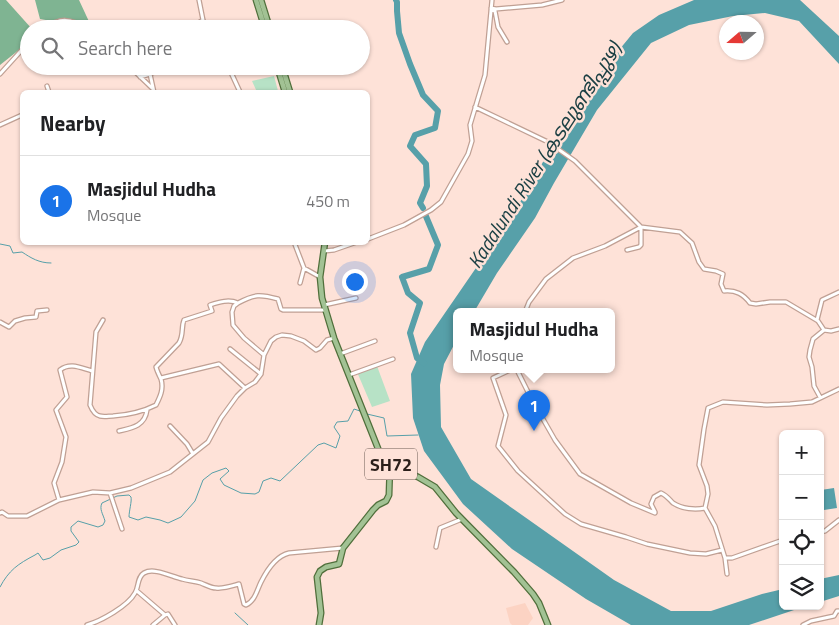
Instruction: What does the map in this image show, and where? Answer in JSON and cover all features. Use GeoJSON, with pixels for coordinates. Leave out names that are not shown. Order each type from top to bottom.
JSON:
{"type":"FeatureCollection","features":[{"type":"Feature","properties":{"kind":"main road"},"geometry":{"type":"LineString","coordinates":[[256,0],[262,20]]}},
{"type":"Feature","properties":{"kind":"main road"},"geometry":{"type":"LineString","coordinates":[[261,0],[267,20]]}},
{"type":"Feature","properties":{"kind":"main road"},"geometry":{"type":"LineString","coordinates":[[280,75],[285,90]]}},
{"type":"Feature","properties":{"kind":"main road"},"geometry":{"type":"LineString","coordinates":[[285,75],[289,90]]}},
{"type":"Feature","properties":{"kind":"main road","name":"SH72"},"geometry":{"type":"LineString","coordinates":[[323,245],[320,289],[334,338],[381,456],[386,462],[435,487],[462,519],[533,594],[548,625]]}},
{"type":"Feature","properties":{"kind":"main road"},"geometry":{"type":"LineString","coordinates":[[318,625],[321,613],[317,577],[320,571],[326,567],[339,564],[343,548],[373,510],[386,501],[389,495],[390,464]]}},
{"type":"Feature","properties":{"kind":"street"},"geometry":{"type":"LineString","coordinates":[[198,0],[203,20]]}},
{"type":"Feature","properties":{"kind":"street"},"geometry":{"type":"LineString","coordinates":[[370,238],[404,225],[431,210],[441,202],[468,154],[472,141],[470,125],[485,75],[492,0]]}},
{"type":"Feature","properties":{"kind":"street"},"geometry":{"type":"LineString","coordinates":[[491,9],[542,5],[562,0]]}},
{"type":"Feature","properties":{"kind":"street"},"geometry":{"type":"LineString","coordinates":[[491,9],[494,12],[498,27],[507,42]]}},
{"type":"Feature","properties":{"kind":"street"},"geometry":{"type":"LineString","coordinates":[[0,74],[20,52]]}},
{"type":"Feature","properties":{"kind":"street"},"geometry":{"type":"LineString","coordinates":[[147,75],[140,77],[153,90]]}},
{"type":"Feature","properties":{"kind":"street"},"geometry":{"type":"LineString","coordinates":[[150,75],[154,90]]}},
{"type":"Feature","properties":{"kind":"street"},"geometry":{"type":"LineString","coordinates":[[232,75],[239,90]]}},
{"type":"Feature","properties":{"kind":"street"},"geometry":{"type":"LineString","coordinates":[[47,86],[48,90]]}},
{"type":"Feature","properties":{"kind":"street"},"geometry":{"type":"LineString","coordinates":[[475,107],[550,143],[572,158],[641,228],[641,245],[626,250]]}},
{"type":"Feature","properties":{"kind":"street"},"geometry":{"type":"LineString","coordinates":[[0,125],[20,115]]}},
{"type":"Feature","properties":{"kind":"street"},"geometry":{"type":"LineString","coordinates":[[527,308],[546,279],[573,258],[605,246],[641,228],[680,232],[692,244],[704,269],[723,274],[721,284],[724,291],[743,294],[750,303],[786,302],[817,320],[824,330],[839,329]]}},
{"type":"Feature","properties":{"kind":"street"},"geometry":{"type":"LineString","coordinates":[[295,245],[304,268],[300,283]]}},
{"type":"Feature","properties":{"kind":"street"},"geometry":{"type":"LineString","coordinates":[[323,251],[334,250],[348,245]]}},
{"type":"Feature","properties":{"kind":"street"},"geometry":{"type":"LineString","coordinates":[[304,268],[320,277]]}},
{"type":"Feature","properties":{"kind":"street"},"geometry":{"type":"LineString","coordinates":[[817,320],[822,300],[839,292]]}},
{"type":"Feature","properties":{"kind":"street"},"geometry":{"type":"LineString","coordinates":[[264,355],[244,338],[233,325],[232,312],[234,306],[238,303],[260,295],[278,299],[283,310],[325,307],[356,298]]}},
{"type":"Feature","properties":{"kind":"street"},"geometry":{"type":"LineString","coordinates":[[103,320],[96,332],[90,404],[95,413],[101,416],[144,411],[156,405],[162,390],[161,378],[156,366],[180,343],[184,320],[212,310],[210,305],[232,301],[238,303]]}},
{"type":"Feature","properties":{"kind":"street"},"geometry":{"type":"LineString","coordinates":[[0,322],[10,327],[15,321],[36,317],[37,312],[47,310]]}},
{"type":"Feature","properties":{"kind":"street"},"geometry":{"type":"LineString","coordinates":[[820,398],[814,386],[810,350],[813,339],[824,330]]}},
{"type":"Feature","properties":{"kind":"street"},"geometry":{"type":"LineString","coordinates":[[0,514],[2,512],[8,516],[27,516],[59,500],[93,492],[110,494],[131,488],[170,472],[208,442],[221,418],[237,396],[255,382],[260,374],[264,355],[271,341],[282,334],[304,341],[316,350],[327,340],[334,338]]}},
{"type":"Feature","properties":{"kind":"street"},"geometry":{"type":"LineString","coordinates":[[340,354],[375,341]]}},
{"type":"Feature","properties":{"kind":"street"},"geometry":{"type":"LineString","coordinates":[[230,350],[260,374]]}},
{"type":"Feature","properties":{"kind":"street"},"geometry":{"type":"LineString","coordinates":[[349,375],[393,358]]}},
{"type":"Feature","properties":{"kind":"street"},"geometry":{"type":"LineString","coordinates":[[161,378],[219,364],[245,388]]}},
{"type":"Feature","properties":{"kind":"street"},"geometry":{"type":"LineString","coordinates":[[59,500],[54,483],[62,462],[66,437],[56,410],[67,397],[60,370],[71,365],[92,372]]}},
{"type":"Feature","properties":{"kind":"street"},"geometry":{"type":"LineString","coordinates":[[504,373],[493,378],[506,415],[498,446],[518,471],[565,514],[581,524],[626,536],[647,544],[699,554],[722,550]]}},
{"type":"Feature","properties":{"kind":"street"},"geometry":{"type":"LineString","coordinates":[[518,373],[555,440],[580,474],[631,503],[655,513],[651,504],[654,497],[660,493],[664,494],[675,505],[693,510],[705,508]]}},
{"type":"Feature","properties":{"kind":"street"},"geometry":{"type":"LineString","coordinates":[[727,574],[715,526],[705,508],[708,494],[707,486],[699,465],[708,408],[723,402],[767,405],[812,402],[839,388]]}},
{"type":"Feature","properties":{"kind":"street"},"geometry":{"type":"LineString","coordinates":[[119,431],[134,428],[142,423],[147,409]]}},
{"type":"Feature","properties":{"kind":"street"},"geometry":{"type":"LineString","coordinates":[[170,426],[187,444],[193,454]]}},
{"type":"Feature","properties":{"kind":"street"},"geometry":{"type":"LineString","coordinates":[[110,494],[122,529]]}},
{"type":"Feature","properties":{"kind":"street"},"geometry":{"type":"LineString","coordinates":[[436,547],[440,528],[462,519]]}},
{"type":"Feature","properties":{"kind":"street"},"geometry":{"type":"LineString","coordinates":[[824,531],[838,522]]}},
{"type":"Feature","properties":{"kind":"street"},"geometry":{"type":"LineString","coordinates":[[724,558],[732,558],[779,541]]}},
{"type":"Feature","properties":{"kind":"street"},"geometry":{"type":"LineString","coordinates":[[87,625],[96,622],[133,598],[143,573],[157,572],[184,580],[200,582],[216,588],[239,584],[244,604],[246,605],[254,598],[270,566],[283,554],[343,548]]}},
{"type":"Feature","properties":{"kind":"street"},"geometry":{"type":"LineString","coordinates":[[137,591],[165,615],[168,614],[174,625]]}},
{"type":"Feature","properties":{"kind":"street"},"geometry":{"type":"LineString","coordinates":[[803,625],[811,621],[834,616],[839,611]]}},
{"type":"Feature","properties":{"kind":"street"},"geometry":{"type":"LineString","coordinates":[[153,625],[165,615]]}},
{"type":"Feature","properties":{"kind":"street"},"geometry":{"type":"LineString","coordinates":[[96,622],[102,625]]}},
{"type":"Feature","properties":{"kind":"shaded area"},"geometry":{"type":"Polygon","coordinates":[[[525,603],[533,618],[528,625],[512,625],[506,608],[525,603]]]}},
{"type":"Feature","properties":{"kind":"green space"},"geometry":{"type":"Polygon","coordinates":[[[0,0],[6,0],[24,20],[20,20],[20,49],[0,65],[0,0]]]}},
{"type":"Feature","properties":{"kind":"green space"},"geometry":{"type":"Polygon","coordinates":[[[35,0],[79,0],[88,20],[46,20],[40,19],[35,0]]]}},
{"type":"Feature","properties":{"kind":"green space"},"geometry":{"type":"Polygon","coordinates":[[[274,76],[278,90],[256,90],[252,81],[274,76]]]}},
{"type":"Feature","properties":{"kind":"green space"},"geometry":{"type":"Polygon","coordinates":[[[377,366],[390,401],[372,407],[357,372],[377,366]]]}},
{"type":"Feature","properties":{"kind":"water"},"geometry":{"type":"Polygon","coordinates":[[[694,0],[800,0],[839,36],[839,64],[799,21],[765,13],[719,15],[719,19],[689,25],[651,43],[597,110],[535,218],[497,273],[476,308],[453,308],[453,347],[444,364],[440,385],[441,427],[471,479],[614,580],[671,611],[711,611],[779,590],[779,610],[794,610],[749,625],[631,625],[586,599],[512,549],[463,504],[424,451],[413,418],[411,374],[425,342],[522,199],[578,100],[633,33],[659,15],[694,0]]]}},
{"type":"Feature","properties":{"kind":"water"},"geometry":{"type":"Polygon","coordinates":[[[834,488],[837,508],[824,510],[824,490],[834,488]]]}},
{"type":"Feature","properties":{"kind":"water"},"geometry":{"type":"Polygon","coordinates":[[[839,575],[839,596],[824,601],[824,578],[839,575]]]}},
{"type":"Feature","properties":{"kind":"waterway"},"geometry":{"type":"LineString","coordinates":[[396,0],[399,33],[410,64],[423,95],[438,111],[435,128],[415,135],[410,146],[426,164],[427,186],[420,203],[423,208]]}},
{"type":"Feature","properties":{"kind":"waterway"},"geometry":{"type":"LineString","coordinates":[[424,363],[417,358],[410,333],[420,303],[408,293],[402,277],[429,269],[438,245],[425,214]]}},
{"type":"Feature","properties":{"kind":"waterway"},"geometry":{"type":"LineString","coordinates":[[0,244],[10,246],[13,253],[22,252],[39,261],[51,263]]}},
{"type":"Feature","properties":{"kind":"waterway"},"geometry":{"type":"LineString","coordinates":[[0,587],[15,568],[38,553],[43,560],[50,558],[61,550],[76,545],[79,542],[71,531],[71,527],[78,521],[98,527],[103,525],[105,521],[101,509],[102,503],[117,496],[129,495],[131,497],[129,517],[138,520],[146,517],[168,523],[181,517],[195,501],[203,480],[212,473],[226,468],[229,471],[220,479],[224,485],[241,493],[255,494],[259,492],[263,481],[271,478],[280,481],[318,445],[324,443],[336,448],[340,436],[334,427],[337,422],[348,421],[354,409],[360,411]]}},
{"type":"Feature","properties":{"kind":"waterway"},"geometry":{"type":"LineString","coordinates":[[367,414],[384,418],[387,436],[418,435]]}},
{"type":"Feature","properties":{"kind":"waterway"},"geometry":{"type":"LineString","coordinates":[[235,613],[248,625]]}},
{"type":"Feature","properties":{"kind":"place","name":"Masjidul Hudha"},"geometry":{"type":"Point","coordinates":[534,431]}},
{"type":"Feature","properties":{"kind":"water label","name":"Kadalundi River (കടലുണ്ടിപ്പുഴ)"},"geometry":{"type":"Point","coordinates":[544,155]}}]}
